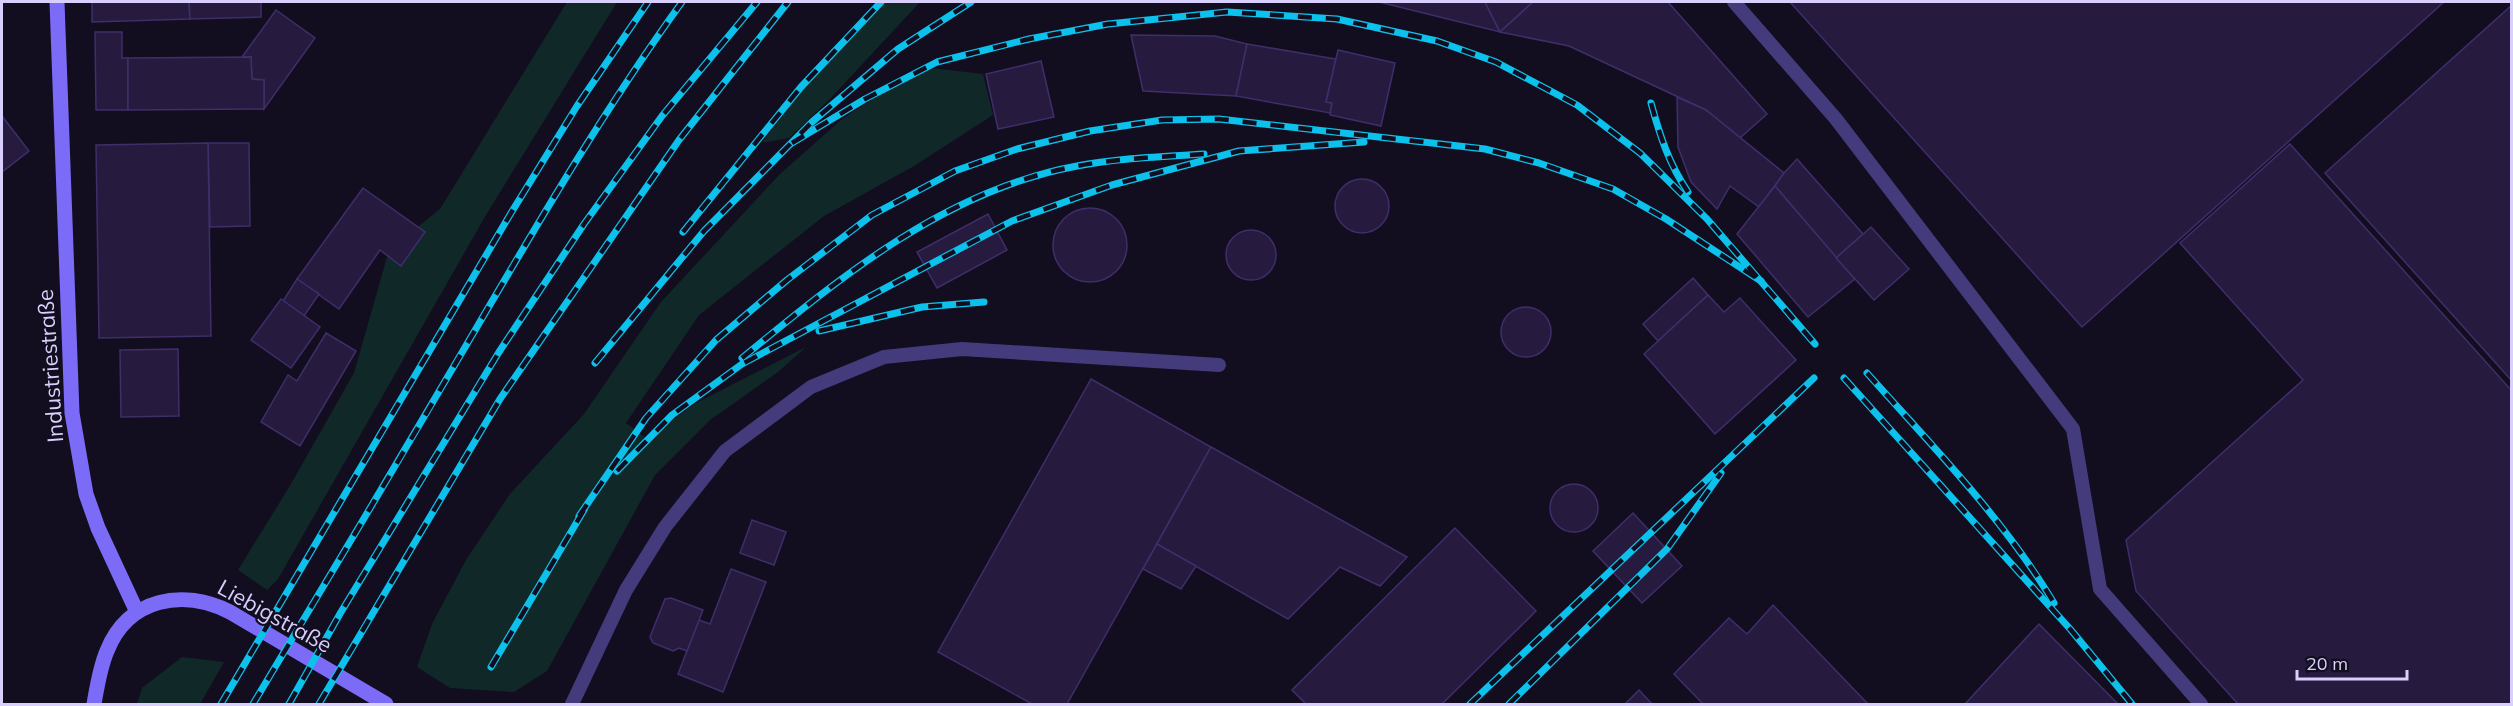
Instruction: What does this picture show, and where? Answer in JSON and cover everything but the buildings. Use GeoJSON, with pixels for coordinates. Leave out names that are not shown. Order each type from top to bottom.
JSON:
{"type":"FeatureCollection","features":[{"type":"Feature","properties":{"kind":"street","name":"Industriestraße"},"geometry":{"type":"LineString","coordinates":[[57,2],[72,413],[86,494],[137,612]]}},
{"type":"Feature","properties":{"kind":"street","name":"Liebigstraße"},"geometry":{"type":"LineString","coordinates":[[137,612],[155,603],[174,598],[193,598],[213,603],[386,705]]}},
{"type":"Feature","properties":{"kind":"street"},"geometry":{"type":"LineString","coordinates":[[94,705],[106,652],[114,637],[137,612]]}},
{"type":"Feature","properties":{"kind":"lane"},"geometry":{"type":"LineString","coordinates":[[1734,2],[1836,119],[2073,429],[2100,589],[2201,705]]}},
{"type":"Feature","properties":{"kind":"lane"},"geometry":{"type":"LineString","coordinates":[[572,705],[626,590],[665,527],[724,451],[811,387],[884,357],[962,349],[1219,365]]}},
{"type":"Feature","properties":{"kind":"green space"},"geometry":{"type":"Polygon","coordinates":[[[567,2],[617,2],[486,215],[278,579],[267,590],[238,570],[288,489],[354,373],[389,250],[440,209],[567,2]]]}},
{"type":"Feature","properties":{"kind":"green space"},"geometry":{"type":"Polygon","coordinates":[[[885,2],[920,2],[828,101],[789,138],[762,143],[804,88],[885,2]]]}},
{"type":"Feature","properties":{"kind":"green space"},"geometry":{"type":"Polygon","coordinates":[[[922,67],[983,74],[993,115],[914,166],[824,216],[699,315],[626,423],[647,439],[696,403],[806,347],[778,372],[710,420],[655,475],[547,671],[514,692],[450,688],[417,667],[432,624],[466,560],[510,494],[584,414],[661,302],[780,174],[841,120],[922,67]]]}},
{"type":"Feature","properties":{"kind":"green space"},"geometry":{"type":"Polygon","coordinates":[[[182,657],[224,662],[200,704],[137,704],[142,688],[182,657]]]}},
{"type":"Feature","properties":{"kind":"railway"},"geometry":{"type":"LineString","coordinates":[[221,704],[511,213],[577,106],[648,2]]}},
{"type":"Feature","properties":{"kind":"railway"},"geometry":{"type":"LineString","coordinates":[[253,704],[564,181],[621,90],[682,2]]}},
{"type":"Feature","properties":{"kind":"railway"},"geometry":{"type":"LineString","coordinates":[[289,704],[341,612],[499,352],[584,224],[662,116],[757,2]]}},
{"type":"Feature","properties":{"kind":"railway"},"geometry":{"type":"LineString","coordinates":[[319,704],[500,399],[679,140],[788,2]]}},
{"type":"Feature","properties":{"kind":"railway"},"geometry":{"type":"LineString","coordinates":[[683,232],[801,87],[881,2]]}},
{"type":"Feature","properties":{"kind":"railway"},"geometry":{"type":"LineString","coordinates":[[595,363],[704,231],[812,122],[898,49],[971,2]]}},
{"type":"Feature","properties":{"kind":"railway"},"geometry":{"type":"LineString","coordinates":[[792,143],[865,99],[937,62],[1029,39],[1108,24],[1227,12],[1337,19],[1437,41],[1496,62],[1577,105],[1640,153],[1707,219],[1815,344]]}},
{"type":"Feature","properties":{"kind":"railway"},"geometry":{"type":"LineString","coordinates":[[1651,103],[1675,171],[1688,192]]}},
{"type":"Feature","properties":{"kind":"railway"},"geometry":{"type":"LineString","coordinates":[[579,516],[646,418],[716,340],[787,280],[872,215],[955,171],[1017,149],[1090,131],[1162,120],[1219,119],[1485,149],[1539,163],[1613,189],[1666,219],[1761,281]]}},
{"type":"Feature","properties":{"kind":"railway"},"geometry":{"type":"LineString","coordinates":[[617,471],[672,415],[742,364],[1012,221],[1112,185],[1239,151],[1364,142]]}},
{"type":"Feature","properties":{"kind":"railway"},"geometry":{"type":"LineString","coordinates":[[742,358],[818,297],[898,240],[983,195],[1029,178],[1093,163],[1204,154]]}},
{"type":"Feature","properties":{"kind":"railway"},"geometry":{"type":"LineString","coordinates":[[819,331],[922,307],[984,302]]}},
{"type":"Feature","properties":{"kind":"railway"},"geometry":{"type":"LineString","coordinates":[[1867,373],[1990,512],[2054,603]]}},
{"type":"Feature","properties":{"kind":"railway"},"geometry":{"type":"LineString","coordinates":[[1470,704],[1814,378]]}},
{"type":"Feature","properties":{"kind":"railway"},"geometry":{"type":"LineString","coordinates":[[1844,378],[2071,630],[2132,704]]}},
{"type":"Feature","properties":{"kind":"railway"},"geometry":{"type":"LineString","coordinates":[[1509,704],[1667,549],[1721,473]]}},
{"type":"Feature","properties":{"kind":"railway"},"geometry":{"type":"LineString","coordinates":[[491,667],[584,510]]}}]}
